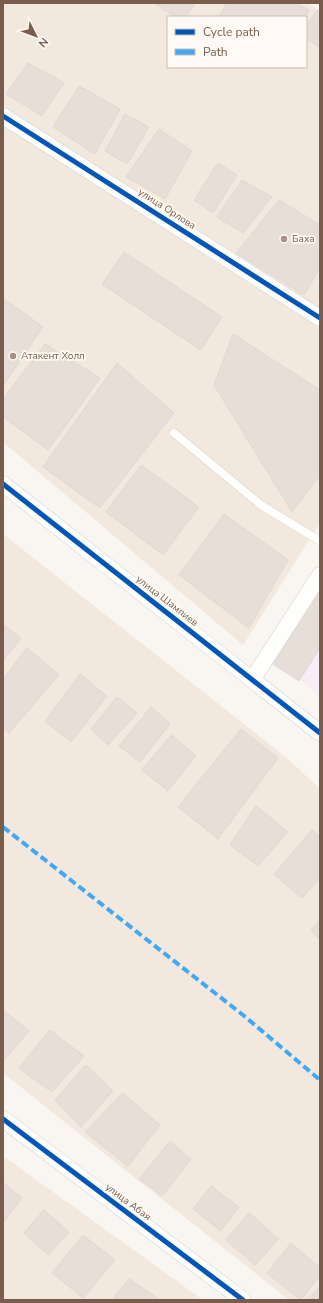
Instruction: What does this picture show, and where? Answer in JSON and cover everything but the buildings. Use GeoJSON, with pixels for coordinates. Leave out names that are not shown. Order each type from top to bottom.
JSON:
{"type":"FeatureCollection","features":[{"type":"Feature","properties":{"kind":"street","name":"улица Орлова"},"geometry":{"type":"LineString","coordinates":[[3,116],[320,318]]}},
{"type":"Feature","properties":{"kind":"street","name":"улица Шампиев"},"geometry":{"type":"LineString","coordinates":[[3,484],[320,733]]}},
{"type":"Feature","properties":{"kind":"street"},"geometry":{"type":"LineString","coordinates":[[252,680],[320,575]]}},
{"type":"Feature","properties":{"kind":"street","name":"улица Абая"},"geometry":{"type":"LineString","coordinates":[[3,1120],[243,1300]]}},
{"type":"Feature","properties":{"kind":"lane"},"geometry":{"type":"LineString","coordinates":[[174,433],[261,505],[320,541]]}},
{"type":"Feature","properties":{"kind":"shaded area"},"geometry":{"type":"Polygon","coordinates":[[[3,3],[307,3],[320,11],[320,523],[243,645],[3,442],[3,3]]]}},
{"type":"Feature","properties":{"kind":"shaded area"},"geometry":{"type":"Polygon","coordinates":[[[3,534],[287,758],[320,789],[320,1300],[289,1300],[3,1073],[3,534]]]}},
{"type":"Feature","properties":{"kind":"shaded area"},"geometry":{"type":"Polygon","coordinates":[[[320,621],[320,697],[289,669],[320,621]]]}},
{"type":"Feature","properties":{"kind":"shaded area"},"geometry":{"type":"Polygon","coordinates":[[[6,1158],[203,1300],[3,1300],[3,1163],[6,1158]]]}},
{"type":"Feature","properties":{"kind":"marked path"},"geometry":{"type":"LineString","coordinates":[[3,827],[243,1015],[320,1080]]}},
{"type":"Feature","properties":{"kind":"cycle path"},"geometry":{"type":"LineString","coordinates":[[3,116],[320,318]]}},
{"type":"Feature","properties":{"kind":"cycle path"},"geometry":{"type":"LineString","coordinates":[[3,484],[320,733]]}},
{"type":"Feature","properties":{"kind":"cycle path"},"geometry":{"type":"LineString","coordinates":[[3,1119],[243,1300]]}},
{"type":"Feature","properties":{"kind":"place","name":"Баха"},"geometry":{"type":"Point","coordinates":[284,239]}},
{"type":"Feature","properties":{"kind":"place","name":"Атакент Холл"},"geometry":{"type":"Point","coordinates":[13,356]}}]}
